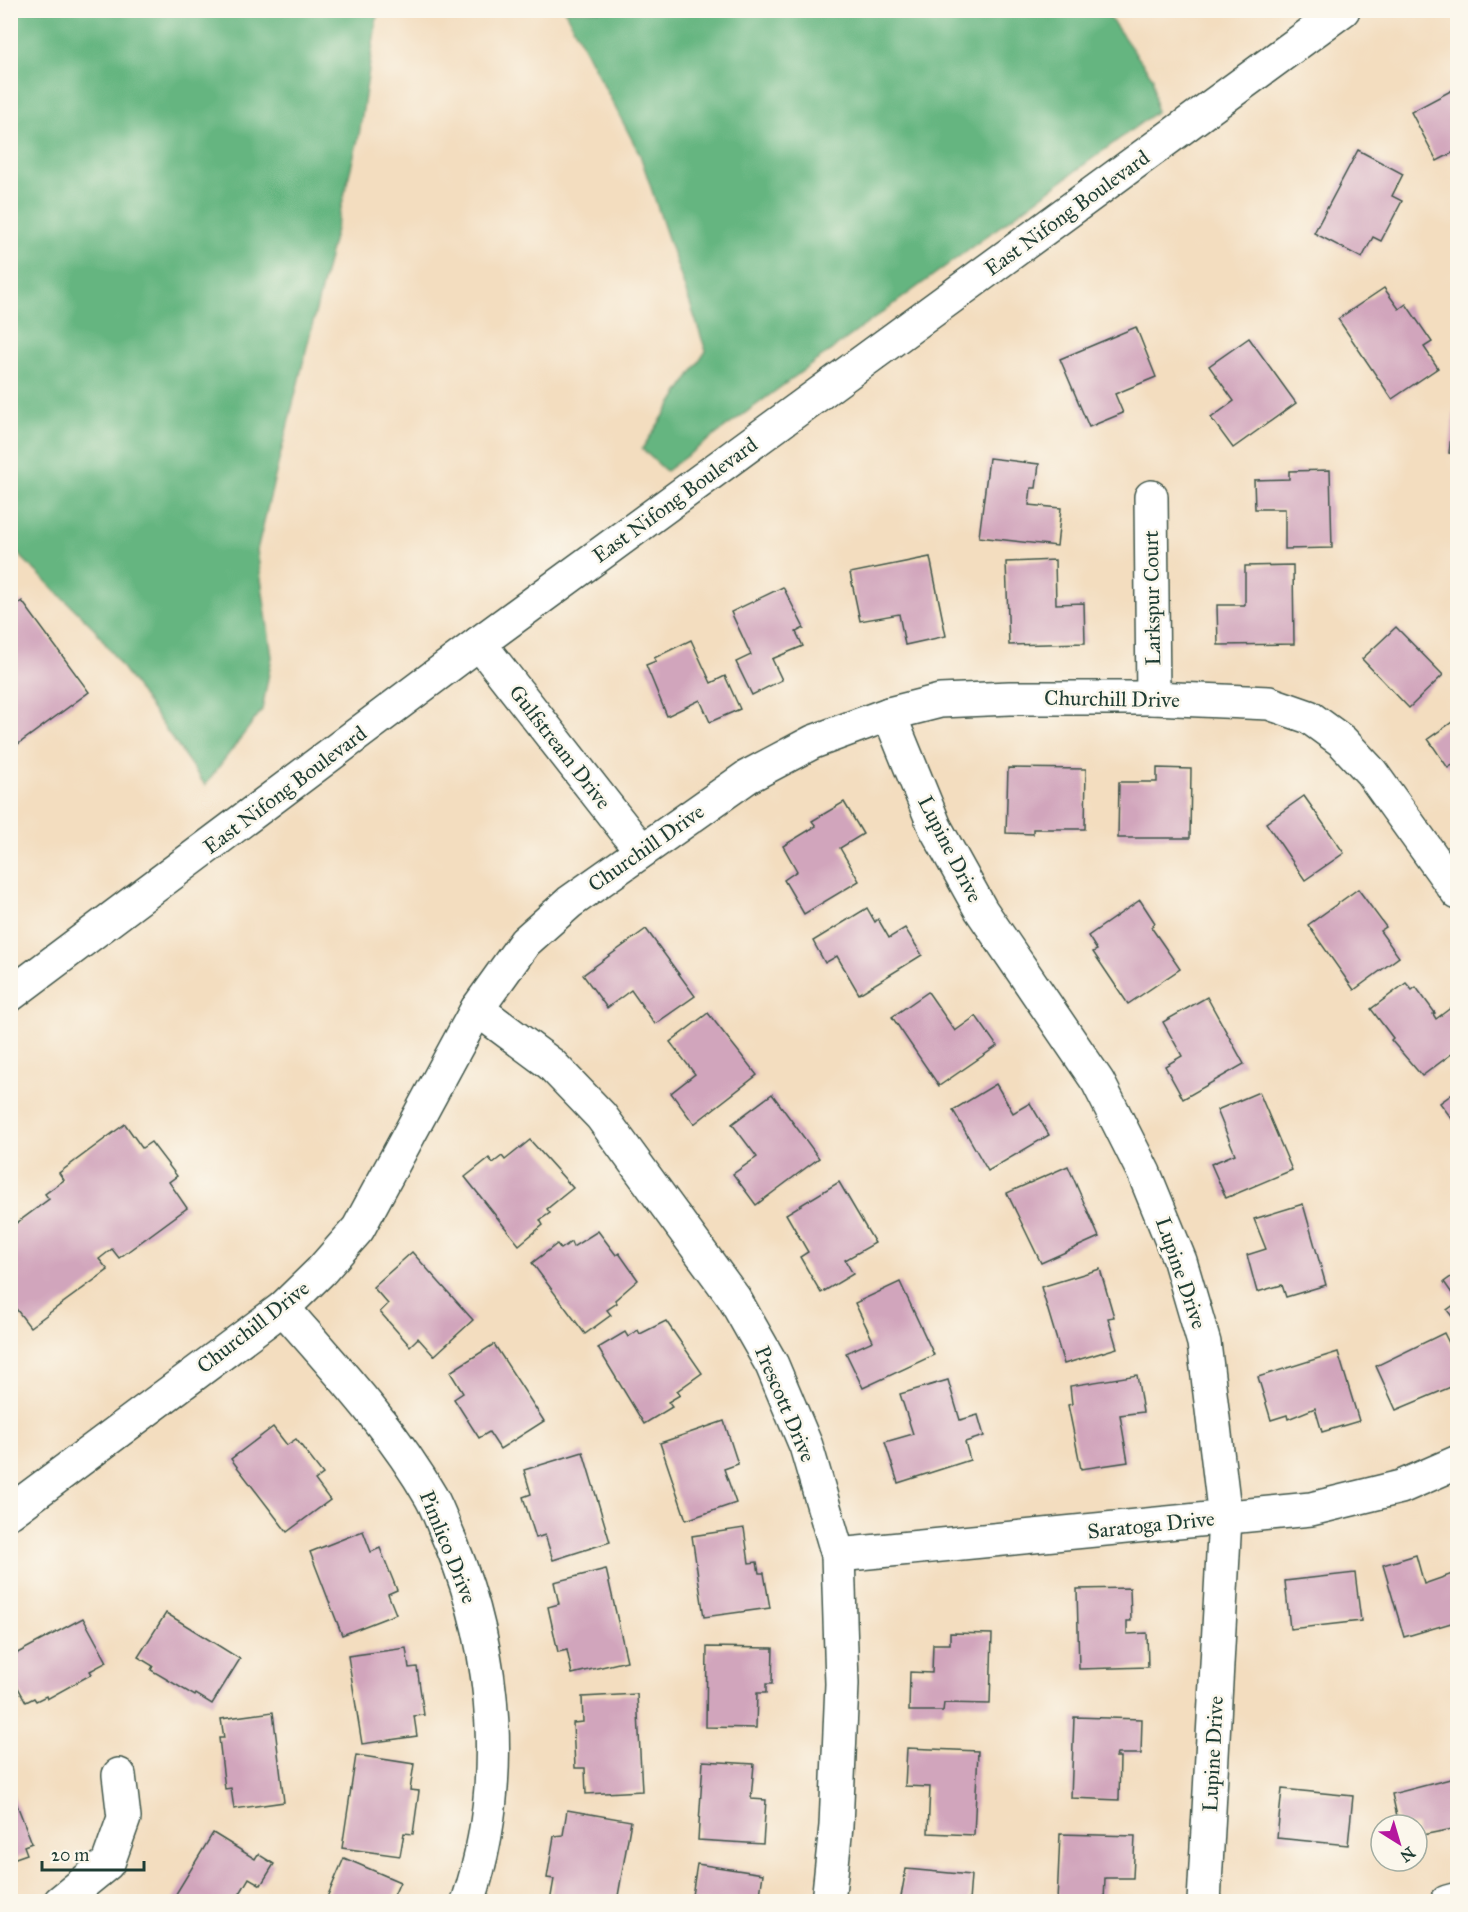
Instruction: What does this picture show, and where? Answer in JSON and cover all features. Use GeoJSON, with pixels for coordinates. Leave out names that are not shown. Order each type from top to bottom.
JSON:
{"type":"FeatureCollection","features":[{"type":"Feature","properties":{"kind":"street","name":"East Nifong Boulevard"},"geometry":{"type":"LineString","coordinates":[[10,995],[479,643],[1343,10]]}},
{"type":"Feature","properties":{"kind":"street","name":"Larkspur Court"},"geometry":{"type":"LineString","coordinates":[[1151,497],[1154,698]]}},
{"type":"Feature","properties":{"kind":"street","name":"Gulfstream Drive"},"geometry":{"type":"LineString","coordinates":[[479,643],[641,850]]}},
{"type":"Feature","properties":{"kind":"street","name":"Churchill Drive"},"geometry":{"type":"LineString","coordinates":[[10,1512],[283,1308],[321,1271],[358,1229],[477,1009],[525,942],[570,902],[641,850],[747,777],[813,742],[889,714],[940,701],[1010,698],[1154,698],[1269,703],[1309,717],[1342,741],[1371,772],[1458,892]]}},
{"type":"Feature","properties":{"kind":"street","name":"Lupine Drive"},"geometry":{"type":"LineString","coordinates":[[889,714],[936,827],[981,910],[1098,1082],[1144,1173],[1180,1261],[1204,1343],[1225,1518],[1211,1901]]}},
{"type":"Feature","properties":{"kind":"street","name":"Prescott Drive"},"geometry":{"type":"LineString","coordinates":[[477,1009],[551,1064],[601,1116],[734,1298],[772,1365],[806,1446],[838,1555],[842,1684],[836,1826],[828,1902]]}},
{"type":"Feature","properties":{"kind":"street","name":"Pimlico Drive"},"geometry":{"type":"LineString","coordinates":[[283,1308],[389,1432],[432,1498],[467,1582],[486,1660],[494,1749],[481,1862],[468,1902]]}},
{"type":"Feature","properties":{"kind":"street","name":"Saratoga Drive"},"geometry":{"type":"LineString","coordinates":[[838,1555],[1311,1509],[1401,1487],[1458,1462]]}},
{"type":"Feature","properties":{"kind":"street"},"geometry":{"type":"LineString","coordinates":[[60,1902],[108,1863],[124,1818],[119,1775]]}},
{"type":"Feature","properties":{"kind":"street"},"geometry":{"type":"LineString","coordinates":[[1447,1902],[1458,1899]]}},
{"type":"Feature","properties":{"kind":"green space"},"geometry":{"type":"Polygon","coordinates":[[[11,10],[375,11],[377,17],[359,135],[257,550],[272,657],[262,710],[205,785],[95,629],[11,547],[11,10]]]}},
{"type":"Feature","properties":{"kind":"green space"},"geometry":{"type":"Polygon","coordinates":[[[565,11],[1105,11],[1153,78],[1156,112],[666,471],[642,449],[706,351],[640,155],[565,11]]]}},
{"type":"Feature","properties":{"kind":"building"},"geometry":{"type":"Polygon","coordinates":[[[1458,87],[1458,150],[1437,161],[1411,112],[1458,87]]]}},
{"type":"Feature","properties":{"kind":"building"},"geometry":{"type":"Polygon","coordinates":[[[1358,150],[1403,174],[1392,196],[1402,201],[1381,241],[1373,237],[1362,258],[1314,233],[1358,150]]]}},
{"type":"Feature","properties":{"kind":"building"},"geometry":{"type":"Polygon","coordinates":[[[1384,288],[1399,309],[1406,304],[1432,342],[1424,347],[1438,368],[1392,399],[1338,319],[1384,288]]]}},
{"type":"Feature","properties":{"kind":"building"},"geometry":{"type":"Polygon","coordinates":[[[1136,327],[1156,377],[1115,394],[1123,413],[1089,427],[1060,359],[1136,327]]]}},
{"type":"Feature","properties":{"kind":"building"},"geometry":{"type":"Polygon","coordinates":[[[1249,338],[1296,403],[1233,448],[1211,418],[1234,401],[1209,366],[1249,338]]]}},
{"type":"Feature","properties":{"kind":"building"},"geometry":{"type":"Polygon","coordinates":[[[1456,395],[1458,395],[1458,454],[1449,453],[1456,395]]]}},
{"type":"Feature","properties":{"kind":"building"},"geometry":{"type":"Polygon","coordinates":[[[989,458],[1039,464],[1036,488],[1031,488],[1029,505],[1061,508],[1057,546],[979,537],[989,458]]]}},
{"type":"Feature","properties":{"kind":"building"},"geometry":{"type":"Polygon","coordinates":[[[1330,470],[1332,548],[1285,549],[1285,509],[1255,509],[1254,480],[1289,479],[1289,471],[1330,470]]]}},
{"type":"Feature","properties":{"kind":"building"},"geometry":{"type":"Polygon","coordinates":[[[930,557],[946,636],[905,645],[899,614],[860,621],[850,573],[930,557]]]}},
{"type":"Feature","properties":{"kind":"building"},"geometry":{"type":"Polygon","coordinates":[[[1055,560],[1056,604],[1084,603],[1085,643],[1009,645],[1006,562],[1055,560]]]}},
{"type":"Feature","properties":{"kind":"building"},"geometry":{"type":"Polygon","coordinates":[[[1293,565],[1294,644],[1218,645],[1217,605],[1245,605],[1245,566],[1293,565]]]}},
{"type":"Feature","properties":{"kind":"building"},"geometry":{"type":"Polygon","coordinates":[[[783,587],[804,628],[796,632],[803,646],[772,659],[782,680],[752,695],[736,662],[751,655],[731,612],[783,587]]]}},
{"type":"Feature","properties":{"kind":"building"},"geometry":{"type":"Polygon","coordinates":[[[22,601],[89,692],[10,750],[10,604],[13,607],[22,601]]]}},
{"type":"Feature","properties":{"kind":"building"},"geometry":{"type":"Polygon","coordinates":[[[1396,627],[1443,675],[1409,708],[1362,659],[1396,627]]]}},
{"type":"Feature","properties":{"kind":"building"},"geometry":{"type":"Polygon","coordinates":[[[691,640],[711,683],[725,676],[740,709],[710,722],[700,700],[667,716],[646,665],[656,661],[654,658],[691,640]]]}},
{"type":"Feature","properties":{"kind":"building"},"geometry":{"type":"Polygon","coordinates":[[[1458,718],[1458,761],[1448,768],[1428,739],[1458,718]]]}},
{"type":"Feature","properties":{"kind":"building"},"geometry":{"type":"Polygon","coordinates":[[[1008,768],[1086,769],[1085,829],[1033,829],[1033,834],[1006,833],[1008,768]]]}},
{"type":"Feature","properties":{"kind":"building"},"geometry":{"type":"Polygon","coordinates":[[[1157,768],[1191,769],[1190,838],[1118,838],[1119,782],[1157,782],[1157,768]]]}},
{"type":"Feature","properties":{"kind":"building"},"geometry":{"type":"Polygon","coordinates":[[[1304,796],[1344,853],[1305,880],[1266,823],[1304,796]]]}},
{"type":"Feature","properties":{"kind":"building"},"geometry":{"type":"Polygon","coordinates":[[[844,802],[863,834],[840,848],[859,881],[804,914],[784,880],[797,871],[783,846],[816,826],[812,821],[844,802]]]}},
{"type":"Feature","properties":{"kind":"building"},"geometry":{"type":"Polygon","coordinates":[[[1358,889],[1386,927],[1380,931],[1399,957],[1354,990],[1308,925],[1358,889]]]}},
{"type":"Feature","properties":{"kind":"building"},"geometry":{"type":"Polygon","coordinates":[[[1140,900],[1155,923],[1151,927],[1180,969],[1128,1004],[1093,952],[1097,950],[1088,936],[1140,900]]]}},
{"type":"Feature","properties":{"kind":"building"},"geometry":{"type":"Polygon","coordinates":[[[867,908],[875,922],[878,919],[889,938],[905,928],[922,955],[859,994],[837,956],[825,963],[813,941],[867,908]]]}},
{"type":"Feature","properties":{"kind":"building"},"geometry":{"type":"Polygon","coordinates":[[[646,929],[695,996],[655,1024],[631,990],[607,1008],[583,975],[646,929]]]}},
{"type":"Feature","properties":{"kind":"building"},"geometry":{"type":"Polygon","coordinates":[[[1406,983],[1412,990],[1416,987],[1435,1013],[1433,1014],[1436,1019],[1456,1004],[1458,1006],[1458,1049],[1422,1076],[1391,1040],[1393,1038],[1371,1009],[1406,983]]]}},
{"type":"Feature","properties":{"kind":"building"},"geometry":{"type":"Polygon","coordinates":[[[928,992],[955,1031],[976,1016],[997,1046],[939,1086],[892,1017],[928,992]]]}},
{"type":"Feature","properties":{"kind":"building"},"geometry":{"type":"Polygon","coordinates":[[[1207,997],[1244,1064],[1183,1099],[1165,1066],[1182,1056],[1163,1022],[1207,997]]]}},
{"type":"Feature","properties":{"kind":"building"},"geometry":{"type":"Polygon","coordinates":[[[708,1013],[757,1075],[694,1124],[671,1093],[695,1074],[670,1042],[708,1013]]]}},
{"type":"Feature","properties":{"kind":"building"},"geometry":{"type":"Polygon","coordinates":[[[996,1084],[1013,1113],[1030,1103],[1049,1135],[988,1171],[953,1110],[996,1084]]]}},
{"type":"Feature","properties":{"kind":"building"},"geometry":{"type":"Polygon","coordinates":[[[1458,1090],[1458,1127],[1440,1103],[1458,1090]]]}},
{"type":"Feature","properties":{"kind":"building"},"geometry":{"type":"Polygon","coordinates":[[[1259,1092],[1292,1170],[1226,1198],[1211,1164],[1235,1154],[1217,1110],[1259,1092]]]}},
{"type":"Feature","properties":{"kind":"building"},"geometry":{"type":"Polygon","coordinates":[[[772,1094],[819,1158],[756,1205],[733,1174],[757,1157],[732,1124],[772,1094]]]}},
{"type":"Feature","properties":{"kind":"building"},"geometry":{"type":"Polygon","coordinates":[[[125,1124],[142,1148],[151,1142],[177,1176],[169,1182],[187,1208],[119,1258],[112,1249],[99,1259],[108,1270],[30,1327],[10,1301],[10,1228],[49,1199],[45,1194],[64,1180],[59,1173],[125,1124]]]}},
{"type":"Feature","properties":{"kind":"building"},"geometry":{"type":"Polygon","coordinates":[[[530,1140],[573,1188],[547,1209],[550,1213],[540,1220],[543,1225],[519,1245],[465,1177],[489,1158],[493,1163],[502,1156],[505,1160],[530,1140]]]}},
{"type":"Feature","properties":{"kind":"building"},"geometry":{"type":"Polygon","coordinates":[[[1068,1166],[1099,1237],[1041,1263],[1007,1193],[1068,1166]]]}},
{"type":"Feature","properties":{"kind":"building"},"geometry":{"type":"Polygon","coordinates":[[[839,1182],[875,1243],[845,1260],[853,1274],[821,1293],[800,1257],[808,1252],[786,1214],[839,1182]]]}},
{"type":"Feature","properties":{"kind":"building"},"geometry":{"type":"Polygon","coordinates":[[[1303,1204],[1326,1285],[1286,1297],[1282,1285],[1257,1292],[1247,1255],[1266,1249],[1254,1219],[1303,1204]]]}},
{"type":"Feature","properties":{"kind":"building"},"geometry":{"type":"Polygon","coordinates":[[[598,1231],[616,1255],[619,1253],[638,1280],[615,1300],[617,1303],[607,1310],[611,1315],[585,1334],[532,1263],[557,1244],[561,1249],[571,1242],[573,1247],[598,1231]]]}},
{"type":"Feature","properties":{"kind":"building"},"geometry":{"type":"Polygon","coordinates":[[[412,1252],[473,1320],[434,1356],[418,1338],[410,1346],[380,1312],[388,1304],[373,1287],[412,1252]]]}},
{"type":"Feature","properties":{"kind":"building"},"geometry":{"type":"Polygon","coordinates":[[[1100,1269],[1114,1317],[1108,1318],[1117,1348],[1064,1364],[1041,1287],[1100,1269]]]}},
{"type":"Feature","properties":{"kind":"building"},"geometry":{"type":"Polygon","coordinates":[[[1458,1272],[1458,1302],[1444,1282],[1458,1272]]]}},
{"type":"Feature","properties":{"kind":"building"},"geometry":{"type":"Polygon","coordinates":[[[900,1282],[934,1355],[863,1388],[846,1353],[873,1341],[855,1303],[900,1282]]]}},
{"type":"Feature","properties":{"kind":"building"},"geometry":{"type":"Polygon","coordinates":[[[1458,1302],[1458,1324],[1447,1310],[1458,1302]]]}},
{"type":"Feature","properties":{"kind":"building"},"geometry":{"type":"Polygon","coordinates":[[[666,1321],[702,1373],[677,1391],[680,1395],[668,1402],[672,1407],[644,1424],[598,1348],[625,1332],[628,1337],[638,1330],[640,1334],[666,1321]]]}},
{"type":"Feature","properties":{"kind":"building"},"geometry":{"type":"Polygon","coordinates":[[[1444,1333],[1458,1361],[1458,1384],[1396,1410],[1376,1366],[1444,1333]]]}},
{"type":"Feature","properties":{"kind":"building"},"geometry":{"type":"Polygon","coordinates":[[[494,1344],[544,1421],[500,1449],[489,1432],[479,1438],[454,1399],[463,1393],[450,1372],[494,1344]]]}},
{"type":"Feature","properties":{"kind":"building"},"geometry":{"type":"Polygon","coordinates":[[[1338,1352],[1359,1421],[1322,1432],[1315,1408],[1288,1419],[1287,1415],[1271,1420],[1258,1377],[1338,1352]]]}},
{"type":"Feature","properties":{"kind":"building"},"geometry":{"type":"Polygon","coordinates":[[[1137,1375],[1143,1412],[1120,1415],[1128,1462],[1081,1469],[1068,1405],[1072,1404],[1070,1386],[1137,1375]]]}},
{"type":"Feature","properties":{"kind":"building"},"geometry":{"type":"Polygon","coordinates":[[[948,1380],[960,1420],[978,1415],[984,1436],[965,1442],[970,1460],[898,1483],[885,1442],[913,1434],[900,1394],[948,1380]]]}},
{"type":"Feature","properties":{"kind":"building"},"geometry":{"type":"Polygon","coordinates":[[[724,1421],[738,1464],[724,1469],[736,1503],[686,1520],[660,1443],[724,1421]]]}},
{"type":"Feature","properties":{"kind":"building"},"geometry":{"type":"Polygon","coordinates":[[[273,1427],[287,1445],[296,1439],[323,1474],[315,1480],[330,1500],[287,1532],[231,1459],[273,1427]]]}},
{"type":"Feature","properties":{"kind":"building"},"geometry":{"type":"Polygon","coordinates":[[[583,1452],[610,1542],[553,1560],[545,1535],[536,1538],[523,1497],[531,1494],[524,1470],[583,1452]]]}},
{"type":"Feature","properties":{"kind":"building"},"geometry":{"type":"Polygon","coordinates":[[[744,1528],[749,1563],[757,1562],[759,1573],[764,1573],[770,1608],[704,1617],[692,1536],[744,1528]]]}},
{"type":"Feature","properties":{"kind":"building"},"geometry":{"type":"Polygon","coordinates":[[[363,1531],[371,1552],[380,1548],[397,1590],[388,1594],[396,1614],[342,1635],[310,1552],[363,1531]]]}},
{"type":"Feature","properties":{"kind":"building"},"geometry":{"type":"Polygon","coordinates":[[[1416,1555],[1424,1584],[1458,1572],[1458,1621],[1404,1637],[1383,1565],[1416,1555]]]}},
{"type":"Feature","properties":{"kind":"building"},"geometry":{"type":"Polygon","coordinates":[[[606,1569],[627,1661],[572,1674],[567,1650],[558,1652],[548,1607],[559,1604],[554,1582],[606,1569]]]}},
{"type":"Feature","properties":{"kind":"building"},"geometry":{"type":"Polygon","coordinates":[[[1355,1573],[1361,1621],[1290,1629],[1285,1581],[1355,1573]]]}},
{"type":"Feature","properties":{"kind":"building"},"geometry":{"type":"Polygon","coordinates":[[[1130,1588],[1131,1621],[1127,1621],[1127,1634],[1147,1633],[1148,1667],[1079,1669],[1077,1589],[1130,1588]]]}},
{"type":"Feature","properties":{"kind":"building"},"geometry":{"type":"Polygon","coordinates":[[[166,1613],[240,1659],[212,1704],[151,1670],[153,1666],[138,1657],[166,1613]]]}},
{"type":"Feature","properties":{"kind":"building"},"geometry":{"type":"Polygon","coordinates":[[[83,1618],[107,1662],[90,1671],[92,1674],[47,1699],[46,1696],[36,1701],[34,1698],[26,1702],[10,1673],[10,1657],[83,1618]]]}},
{"type":"Feature","properties":{"kind":"building"},"geometry":{"type":"Polygon","coordinates":[[[950,1633],[992,1634],[990,1704],[944,1703],[943,1711],[909,1711],[910,1672],[932,1673],[933,1644],[950,1644],[950,1633]]]}},
{"type":"Feature","properties":{"kind":"building"},"geometry":{"type":"Polygon","coordinates":[[[707,1647],[773,1648],[772,1684],[766,1684],[766,1693],[757,1693],[756,1728],[706,1727],[707,1647]]]}},
{"type":"Feature","properties":{"kind":"building"},"geometry":{"type":"Polygon","coordinates":[[[406,1648],[409,1668],[417,1667],[424,1715],[414,1716],[417,1736],[362,1744],[348,1656],[406,1648]]]}},
{"type":"Feature","properties":{"kind":"building"},"geometry":{"type":"Polygon","coordinates":[[[637,1694],[642,1791],[586,1794],[585,1768],[575,1768],[573,1723],[583,1722],[582,1697],[637,1694]]]}},
{"type":"Feature","properties":{"kind":"building"},"geometry":{"type":"Polygon","coordinates":[[[273,1712],[284,1802],[234,1809],[231,1788],[225,1789],[219,1738],[224,1738],[221,1719],[273,1712]]]}},
{"type":"Feature","properties":{"kind":"building"},"geometry":{"type":"Polygon","coordinates":[[[1074,1717],[1142,1719],[1141,1754],[1117,1754],[1116,1757],[1120,1757],[1119,1800],[1071,1798],[1074,1717]]]}},
{"type":"Feature","properties":{"kind":"building"},"geometry":{"type":"Polygon","coordinates":[[[907,1748],[978,1751],[974,1835],[928,1833],[930,1787],[905,1786],[907,1748]]]}},
{"type":"Feature","properties":{"kind":"building"},"geometry":{"type":"Polygon","coordinates":[[[356,1755],[414,1764],[410,1790],[419,1791],[413,1834],[404,1833],[400,1856],[342,1848],[356,1755]]]}},
{"type":"Feature","properties":{"kind":"building"},"geometry":{"type":"Polygon","coordinates":[[[703,1761],[754,1764],[751,1799],[766,1800],[763,1844],[698,1840],[703,1761]]]}},
{"type":"Feature","properties":{"kind":"building"},"geometry":{"type":"Polygon","coordinates":[[[1458,1777],[1458,1828],[1429,1834],[1429,1813],[1396,1813],[1392,1794],[1458,1777]]]}},
{"type":"Feature","properties":{"kind":"building"},"geometry":{"type":"Polygon","coordinates":[[[10,1787],[32,1843],[24,1846],[27,1854],[10,1860],[10,1787]]]}},
{"type":"Feature","properties":{"kind":"building"},"geometry":{"type":"Polygon","coordinates":[[[1282,1789],[1353,1796],[1348,1845],[1277,1838],[1282,1789]]]}},
{"type":"Feature","properties":{"kind":"building"},"geometry":{"type":"Polygon","coordinates":[[[567,1810],[631,1821],[617,1902],[550,1902],[554,1879],[547,1878],[554,1836],[563,1835],[567,1810]]]}},
{"type":"Feature","properties":{"kind":"building"},"geometry":{"type":"Polygon","coordinates":[[[213,1833],[255,1859],[258,1854],[274,1864],[261,1885],[249,1878],[235,1902],[171,1902],[213,1833]]]}},
{"type":"Feature","properties":{"kind":"building"},"geometry":{"type":"Polygon","coordinates":[[[1060,1834],[1135,1836],[1133,1878],[1105,1878],[1104,1902],[1057,1902],[1060,1834]]]}},
{"type":"Feature","properties":{"kind":"building"},"geometry":{"type":"Polygon","coordinates":[[[344,1858],[400,1882],[391,1902],[325,1902],[344,1858]]]}},
{"type":"Feature","properties":{"kind":"building"},"geometry":{"type":"Polygon","coordinates":[[[697,1864],[763,1874],[759,1902],[691,1902],[697,1864]]]}},
{"type":"Feature","properties":{"kind":"building"},"geometry":{"type":"Polygon","coordinates":[[[906,1869],[971,1875],[969,1902],[900,1902],[906,1869]]]}}]}
